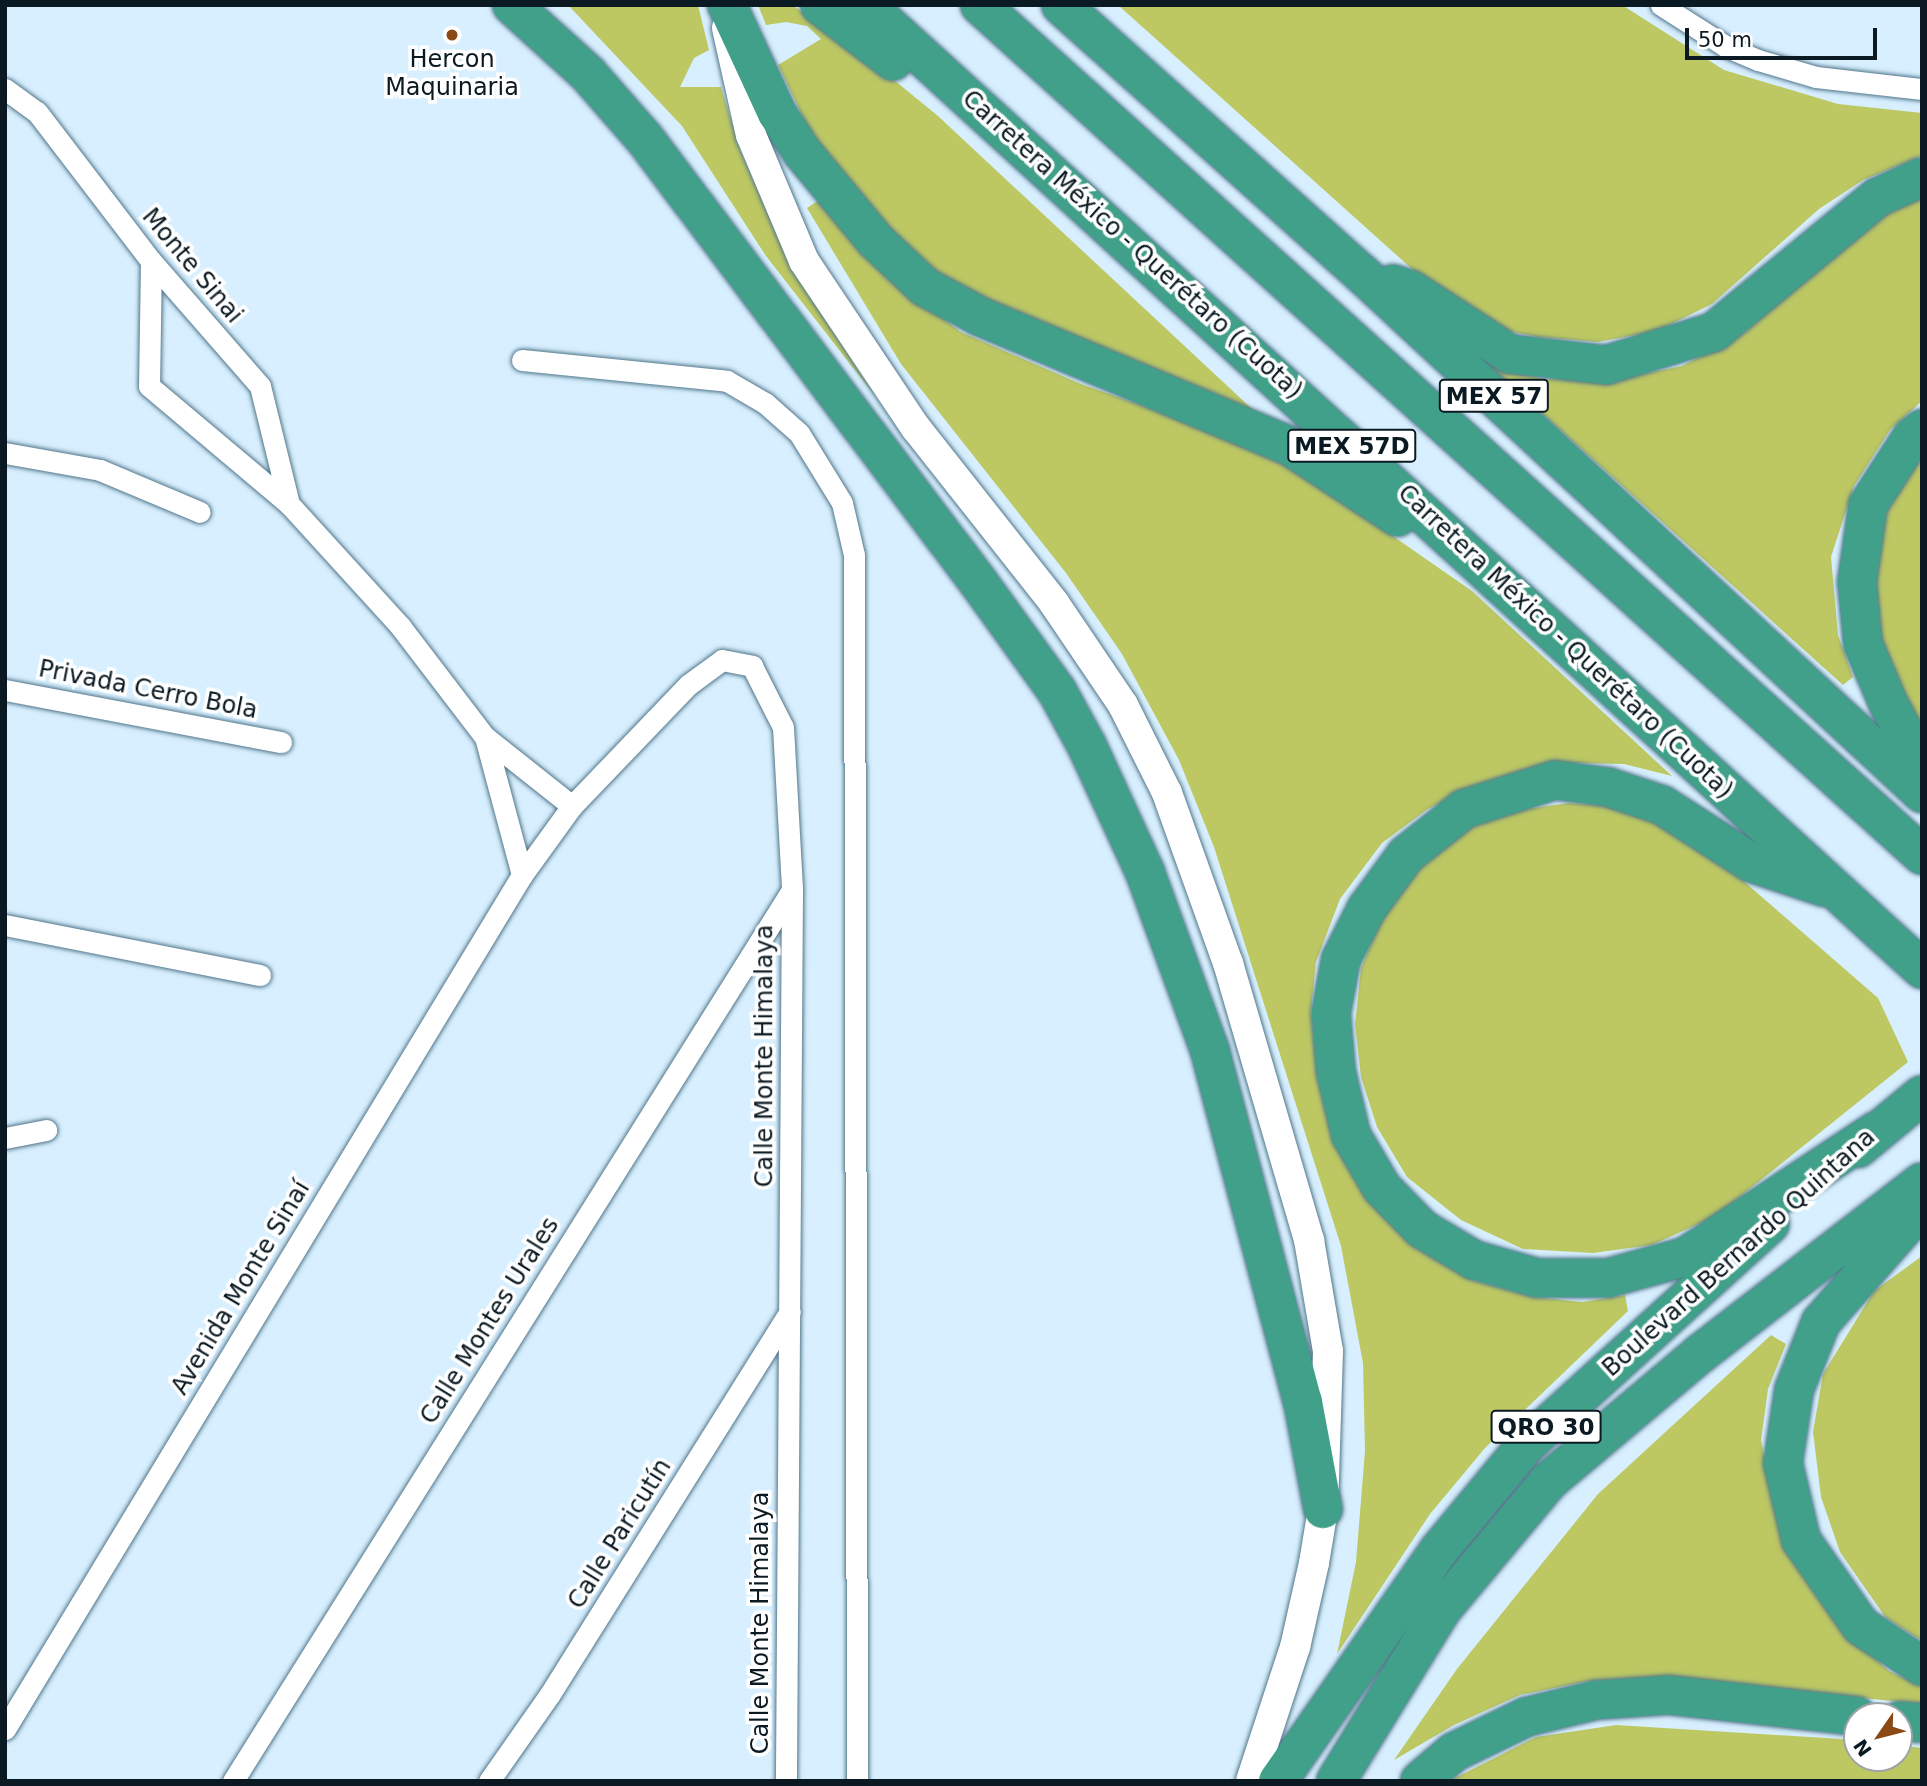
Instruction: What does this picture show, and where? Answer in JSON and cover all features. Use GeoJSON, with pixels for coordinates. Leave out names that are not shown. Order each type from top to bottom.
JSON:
{"type":"FeatureCollection","features":[{"type":"Feature","properties":{"kind":"highway"},"geometry":{"type":"LineString","coordinates":[[512,5],[588,74],[645,139],[979,583],[1057,691],[1087,746],[1145,872],[1210,1051],[1303,1402],[1323,1509]]}},
{"type":"Feature","properties":{"kind":"highway"},"geometry":{"type":"LineString","coordinates":[[725,5],[746,69],[802,152],[876,241],[925,287],[979,317],[1290,446],[1405,522],[1476,578],[1535,635],[1626,700]]}},
{"type":"Feature","properties":{"kind":"highway"},"geometry":{"type":"LineString","coordinates":[[820,5],[930,91],[1133,271],[1276,375]]}},
{"type":"Feature","properties":{"kind":"highway","name":"Carretera México - Querétaro (Cuota)"},"geometry":{"type":"LineString","coordinates":[[866,5],[1276,375],[1626,700],[1922,969]]}},
{"type":"Feature","properties":{"kind":"highway","name":"MEX 57D"},"geometry":{"type":"LineString","coordinates":[[981,5],[1922,855]]}},
{"type":"Feature","properties":{"kind":"highway","name":"MEX 57"},"geometry":{"type":"LineString","coordinates":[[1060,5],[1361,273],[1922,793]]}},
{"type":"Feature","properties":{"kind":"highway"},"geometry":{"type":"LineString","coordinates":[[1095,5],[1150,83]]}},
{"type":"Feature","properties":{"kind":"highway"},"geometry":{"type":"LineString","coordinates":[[1361,273],[1411,290],[1510,354],[1606,365],[1714,332],[1878,197],[1922,177]]}},
{"type":"Feature","properties":{"kind":"highway"},"geometry":{"type":"LineString","coordinates":[[1361,273],[1418,350],[1630,572],[1659,618]]}},
{"type":"Feature","properties":{"kind":"highway"},"geometry":{"type":"LineString","coordinates":[[1922,429],[1912,437],[1868,505],[1857,583],[1863,644],[1888,704],[1922,766]]}},
{"type":"Feature","properties":{"kind":"highway"},"geometry":{"type":"LineString","coordinates":[[1835,891],[1752,863],[1662,805],[1608,787],[1555,780],[1475,805],[1405,855],[1367,908],[1342,959],[1331,1013],[1336,1072],[1351,1135],[1382,1188],[1422,1229],[1474,1260],[1536,1278],[1608,1278],[1685,1256],[1876,1131]]}},
{"type":"Feature","properties":{"kind":"highway","name":"Boulevard Bernardo Quintana"},"geometry":{"type":"LineString","coordinates":[[1278,1781],[1440,1549],[1526,1445],[1876,1131],[1922,1095]]}},
{"type":"Feature","properties":{"kind":"highway","name":"Boulevard Bernardo Quintana"},"geometry":{"type":"LineString","coordinates":[[1336,1781],[1442,1609],[1549,1481],[1701,1353],[1922,1182]]}},
{"type":"Feature","properties":{"kind":"highway"},"geometry":{"type":"LineString","coordinates":[[1922,1207],[1821,1322],[1794,1390],[1783,1463],[1801,1540],[1861,1626],[1922,1666]]}},
{"type":"Feature","properties":{"kind":"highway"},"geometry":{"type":"LineString","coordinates":[[1420,1781],[1454,1752],[1526,1717],[1596,1699],[1669,1695],[1843,1714]]}},
{"type":"Feature","properties":{"kind":"street"},"geometry":{"type":"LineString","coordinates":[[1661,5],[1725,47],[1758,60],[1816,77],[1922,89]]}},
{"type":"Feature","properties":{"kind":"street"},"geometry":{"type":"LineString","coordinates":[[746,69],[768,181],[822,294],[916,428],[1054,603],[1123,705],[1167,793],[1227,963],[1309,1240],[1328,1350],[1323,1509],[1296,1647],[1251,1781]]}},
{"type":"Feature","properties":{"kind":"street","name":"Monte Sinai"},"geometry":{"type":"LineString","coordinates":[[5,89],[37,112],[150,261],[260,387],[289,504]]}},
{"type":"Feature","properties":{"kind":"street","name":"Monte Sinai"},"geometry":{"type":"LineString","coordinates":[[150,261],[149,386],[289,504],[400,626],[485,737],[572,806]]}},
{"type":"Feature","properties":{"kind":"street"},"geometry":{"type":"LineString","coordinates":[[522,360],[727,381],[765,403],[799,433],[842,503],[854,555],[857,1781]]}},
{"type":"Feature","properties":{"kind":"street"},"geometry":{"type":"LineString","coordinates":[[5,453],[100,470],[200,512]]}},
{"type":"Feature","properties":{"kind":"street","name":"Calle Monte Himalaya"},"geometry":{"type":"LineString","coordinates":[[522,875],[572,806],[688,685],[722,660],[752,666],[783,727],[792,890],[784,1778]]}},
{"type":"Feature","properties":{"kind":"street","name":"Privada Cerro Bola"},"geometry":{"type":"LineString","coordinates":[[5,690],[281,742]]}},
{"type":"Feature","properties":{"kind":"street","name":"Monte Sinai"},"geometry":{"type":"LineString","coordinates":[[485,737],[522,875]]}},
{"type":"Feature","properties":{"kind":"street","name":"Avenida Monte Sinaí"},"geometry":{"type":"LineString","coordinates":[[5,1729],[522,875]]}},
{"type":"Feature","properties":{"kind":"street","name":"Calle Montes Urales"},"geometry":{"type":"LineString","coordinates":[[233,1781],[792,890]]}},
{"type":"Feature","properties":{"kind":"street"},"geometry":{"type":"LineString","coordinates":[[5,925],[260,975]]}},
{"type":"Feature","properties":{"kind":"street"},"geometry":{"type":"LineString","coordinates":[[5,1138],[46,1130]]}},
{"type":"Feature","properties":{"kind":"street","name":"Calle Paricutín"},"geometry":{"type":"LineString","coordinates":[[489,1781],[550,1694],[790,1312]]}},
{"type":"Feature","properties":{"kind":"green space"},"geometry":{"type":"Polygon","coordinates":[[[568,5],[698,5],[709,50],[694,58],[680,87],[721,87],[740,150],[772,223],[807,291],[875,396],[766,256],[682,126],[568,5]]]}},
{"type":"Feature","properties":{"kind":"green space"},"geometry":{"type":"Polygon","coordinates":[[[758,5],[792,5],[850,44],[938,116],[1266,422],[960,293],[871,212],[810,132],[778,65],[821,39],[807,26],[786,22],[766,25],[758,5]]]}},
{"type":"Feature","properties":{"kind":"green space"},"geometry":{"type":"Polygon","coordinates":[[[1118,5],[1622,5],[1724,70],[1838,104],[1922,113],[1922,156],[1863,180],[1819,209],[1712,304],[1657,331],[1598,342],[1538,337],[1492,328],[1441,295],[1118,5]]]}},
{"type":"Feature","properties":{"kind":"green space"},"geometry":{"type":"Polygon","coordinates":[[[1922,194],[1922,401],[1890,430],[1854,486],[1831,557],[1838,635],[1853,677],[1843,685],[1488,365],[1544,379],[1613,380],[1682,366],[1744,333],[1849,238],[1894,206],[1922,194]]]}},
{"type":"Feature","properties":{"kind":"green space"},"geometry":{"type":"Polygon","coordinates":[[[819,200],[887,277],[961,332],[1081,384],[1206,428],[1302,473],[1472,591],[1672,776],[1624,764],[1570,763],[1474,787],[1428,809],[1382,843],[1340,899],[1316,962],[1311,1010],[1318,1080],[1338,1147],[1415,1244],[1472,1280],[1534,1297],[1582,1302],[1625,1295],[1628,1311],[1485,1448],[1430,1514],[1337,1654],[1356,1562],[1365,1451],[1363,1363],[1341,1246],[1214,847],[1179,760],[1122,654],[1066,573],[901,364],[807,208],[819,200]]]}},
{"type":"Feature","properties":{"kind":"green space"},"geometry":{"type":"Polygon","coordinates":[[[1922,442],[1922,746],[1868,625],[1883,511],[1922,442]]]}},
{"type":"Feature","properties":{"kind":"green space"},"geometry":{"type":"Polygon","coordinates":[[[1569,803],[1625,807],[1687,832],[1878,998],[1908,1062],[1716,1216],[1652,1245],[1593,1253],[1523,1249],[1461,1220],[1407,1177],[1377,1127],[1361,1077],[1355,1024],[1361,968],[1384,912],[1416,867],[1460,832],[1512,811],[1569,803]]]}},
{"type":"Feature","properties":{"kind":"green space"},"geometry":{"type":"Polygon","coordinates":[[[1922,1256],[1922,1641],[1886,1618],[1840,1552],[1821,1497],[1813,1432],[1823,1374],[1874,1291],[1922,1256]]]}},
{"type":"Feature","properties":{"kind":"green space"},"geometry":{"type":"Polygon","coordinates":[[[1771,1335],[1786,1344],[1768,1389],[1761,1440],[1772,1494],[1840,1625],[1889,1671],[1922,1686],[1922,1704],[1656,1677],[1589,1681],[1520,1695],[1454,1725],[1394,1760],[1457,1669],[1598,1494],[1771,1335]]]}},
{"type":"Feature","properties":{"kind":"green space"},"geometry":{"type":"Polygon","coordinates":[[[1616,1725],[1843,1739],[1843,1772],[1913,1772],[1913,1747],[1922,1748],[1922,1781],[1449,1781],[1536,1737],[1616,1725]]]}},
{"type":"Feature","properties":{"kind":"place","name":"Hercon Maquinaria"},"geometry":{"type":"Point","coordinates":[452,35]}}]}
